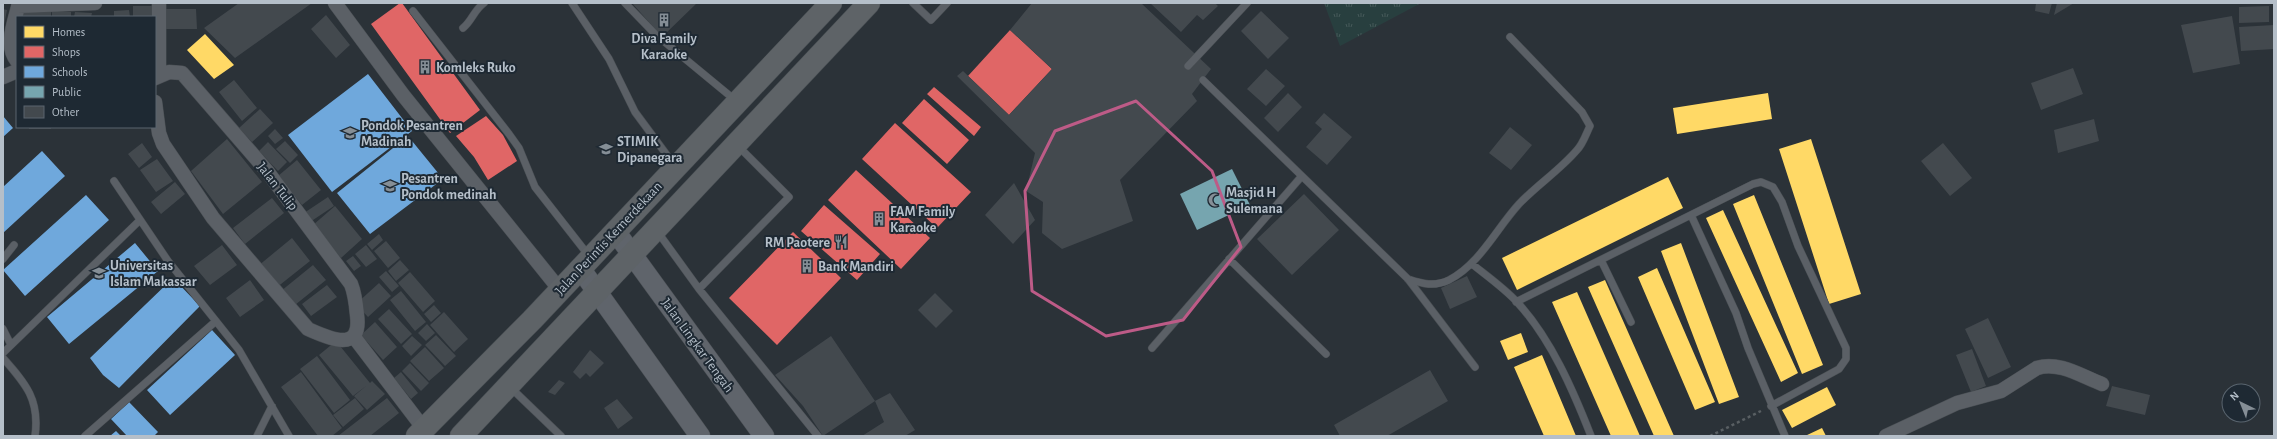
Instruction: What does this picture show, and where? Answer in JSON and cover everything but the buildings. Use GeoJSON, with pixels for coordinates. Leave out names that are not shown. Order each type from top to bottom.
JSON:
{"type":"FeatureCollection","features":[{"type":"Feature","properties":{"kind":"highway","name":"Jalan Perintis Kemerdekaan"},"geometry":{"type":"LineString","coordinates":[[461,436],[598,293],[655,229],[737,145],[869,3]]}},
{"type":"Feature","properties":{"kind":"highway","name":"Jalan Perintis Kemerdekaan"},"geometry":{"type":"LineString","coordinates":[[420,433],[560,290],[737,102],[826,4]]}},
{"type":"Feature","properties":{"kind":"main road","name":"Jalan Lingkar Tengah"},"geometry":{"type":"LineString","coordinates":[[615,231],[764,436]]}},
{"type":"Feature","properties":{"kind":"main road"},"geometry":{"type":"LineString","coordinates":[[585,263],[598,293],[700,436]]}},
{"type":"Feature","properties":{"kind":"street"},"geometry":{"type":"LineString","coordinates":[[16,16],[19,5],[95,3]]}},
{"type":"Feature","properties":{"kind":"street"},"geometry":{"type":"LineString","coordinates":[[157,77],[159,3]]}},
{"type":"Feature","properties":{"kind":"street"},"geometry":{"type":"LineString","coordinates":[[335,3],[403,94],[560,290]]}},
{"type":"Feature","properties":{"kind":"street"},"geometry":{"type":"LineString","coordinates":[[16,17],[11,36],[13,55],[16,60]]}},
{"type":"Feature","properties":{"kind":"street"},"geometry":{"type":"LineString","coordinates":[[3,77],[16,71]]}},
{"type":"Feature","properties":{"kind":"street","name":"Jalan Tulip"},"geometry":{"type":"LineString","coordinates":[[157,77],[169,72],[182,73],[284,192],[351,284],[355,294],[359,328],[354,337]]}},
{"type":"Feature","properties":{"kind":"street"},"geometry":{"type":"LineString","coordinates":[[156,110],[159,133],[163,144],[218,223],[308,329],[321,335],[340,339],[348,340],[354,337],[420,433]]}},
{"type":"Feature","properties":{"kind":"street"},"geometry":{"type":"LineString","coordinates":[[1886,436],[1957,403],[2001,391],[2036,368],[2043,366],[2056,365],[2102,384]]}},
{"type":"Feature","properties":{"kind":"lane"},"geometry":{"type":"LineString","coordinates":[[463,28],[470,22],[476,10],[484,3]]}},
{"type":"Feature","properties":{"kind":"lane"},"geometry":{"type":"LineString","coordinates":[[572,3],[609,59],[636,112],[676,166]]}},
{"type":"Feature","properties":{"kind":"lane"},"geometry":{"type":"LineString","coordinates":[[625,3],[655,34],[737,102]]}},
{"type":"Feature","properties":{"kind":"lane"},"geometry":{"type":"LineString","coordinates":[[913,3],[931,20],[947,3]]}},
{"type":"Feature","properties":{"kind":"lane"},"geometry":{"type":"LineString","coordinates":[[1188,66],[1247,3]]}},
{"type":"Feature","properties":{"kind":"lane"},"geometry":{"type":"LineString","coordinates":[[413,11],[516,144],[536,187],[585,263]]}},
{"type":"Feature","properties":{"kind":"lane"},"geometry":{"type":"LineString","coordinates":[[1408,279],[1424,285],[1437,284],[1449,279],[1472,264],[1519,204],[1578,149],[1590,126],[1582,112],[1510,37]]}},
{"type":"Feature","properties":{"kind":"lane"},"geometry":{"type":"LineString","coordinates":[[1203,80],[1301,177],[1408,279],[1475,367]]}},
{"type":"Feature","properties":{"kind":"lane"},"geometry":{"type":"LineString","coordinates":[[699,289],[789,198],[737,145]]}},
{"type":"Feature","properties":{"kind":"lane"},"geometry":{"type":"LineString","coordinates":[[1152,348],[1301,177]]}},
{"type":"Feature","properties":{"kind":"lane"},"geometry":{"type":"LineString","coordinates":[[114,182],[139,221],[238,350],[289,436]]}},
{"type":"Feature","properties":{"kind":"lane"},"geometry":{"type":"LineString","coordinates":[[1516,302],[1753,184],[1761,182],[1773,187],[1782,202],[1798,246],[1846,348],[1846,359],[1839,369],[1771,406]]}},
{"type":"Feature","properties":{"kind":"lane"},"geometry":{"type":"LineString","coordinates":[[1692,215],[1736,313],[1771,406],[1785,436]]}},
{"type":"Feature","properties":{"kind":"lane"},"geometry":{"type":"LineString","coordinates":[[3,353],[139,221]]}},
{"type":"Feature","properties":{"kind":"lane"},"geometry":{"type":"LineString","coordinates":[[655,229],[699,289],[818,436]]}},
{"type":"Feature","properties":{"kind":"lane"},"geometry":{"type":"LineString","coordinates":[[3,259],[14,245]]}},
{"type":"Feature","properties":{"kind":"lane"},"geometry":{"type":"LineString","coordinates":[[1228,259],[1326,354]]}},
{"type":"Feature","properties":{"kind":"lane"},"geometry":{"type":"LineString","coordinates":[[1601,260],[1631,322]]}},
{"type":"Feature","properties":{"kind":"lane"},"geometry":{"type":"LineString","coordinates":[[1472,264],[1516,302],[1550,350],[1577,401],[1591,436]]}},
{"type":"Feature","properties":{"kind":"lane"},"geometry":{"type":"LineString","coordinates":[[85,436],[216,321]]}},
{"type":"Feature","properties":{"kind":"lane"},"geometry":{"type":"LineString","coordinates":[[3,329],[11,345]]}},
{"type":"Feature","properties":{"kind":"lane"},"geometry":{"type":"LineString","coordinates":[[3,358],[24,383],[33,398],[37,420],[35,436]]}},
{"type":"Feature","properties":{"kind":"lane"},"geometry":{"type":"LineString","coordinates":[[509,386],[560,436]]}},
{"type":"Feature","properties":{"kind":"lane"},"geometry":{"type":"LineString","coordinates":[[257,436],[272,406]]}},
{"type":"Feature","properties":{"kind":"path"},"geometry":{"type":"LineString","coordinates":[[1710,436],[1771,406]]}},
{"type":"Feature","properties":{"kind":"highlighted area"},"geometry":{"type":"Polygon","coordinates":[[[1136,101],[1212,171],[1241,247],[1183,320],[1106,336],[1032,291],[1025,191],[1055,131],[1136,101]]]}},
{"type":"Feature","properties":{"kind":"green space"},"geometry":{"type":"Polygon","coordinates":[[[1324,3],[1421,3],[1340,46],[1324,3]]]}},
{"type":"Feature","properties":{"kind":"place","name":"Diva Family Karaoke"},"geometry":{"type":"Point","coordinates":[664,20]}},
{"type":"Feature","properties":{"kind":"place","name":"Komleks Ruko"},"geometry":{"type":"Point","coordinates":[425,67]}},
{"type":"Feature","properties":{"kind":"place","name":"Pondok Pesantren Madinah"},"geometry":{"type":"Point","coordinates":[350,133]}},
{"type":"Feature","properties":{"kind":"place","name":"STIMIK Dipanegara"},"geometry":{"type":"Point","coordinates":[606,149]}},
{"type":"Feature","properties":{"kind":"place","name":"Pesantren Pondok medinah"},"geometry":{"type":"Point","coordinates":[390,186]}},
{"type":"Feature","properties":{"kind":"place","name":"Masjid H Sulemana"},"geometry":{"type":"Point","coordinates":[1215,200]}},
{"type":"Feature","properties":{"kind":"place","name":"FAM Family Karaoke"},"geometry":{"type":"Point","coordinates":[879,219]}},
{"type":"Feature","properties":{"kind":"place","name":"RM Paotere"},"geometry":{"type":"Point","coordinates":[841,242]}},
{"type":"Feature","properties":{"kind":"place","name":"Bank Mandiri"},"geometry":{"type":"Point","coordinates":[807,266]}},
{"type":"Feature","properties":{"kind":"place","name":"Universitas Islam Makassar"},"geometry":{"type":"Point","coordinates":[99,273]}}]}
